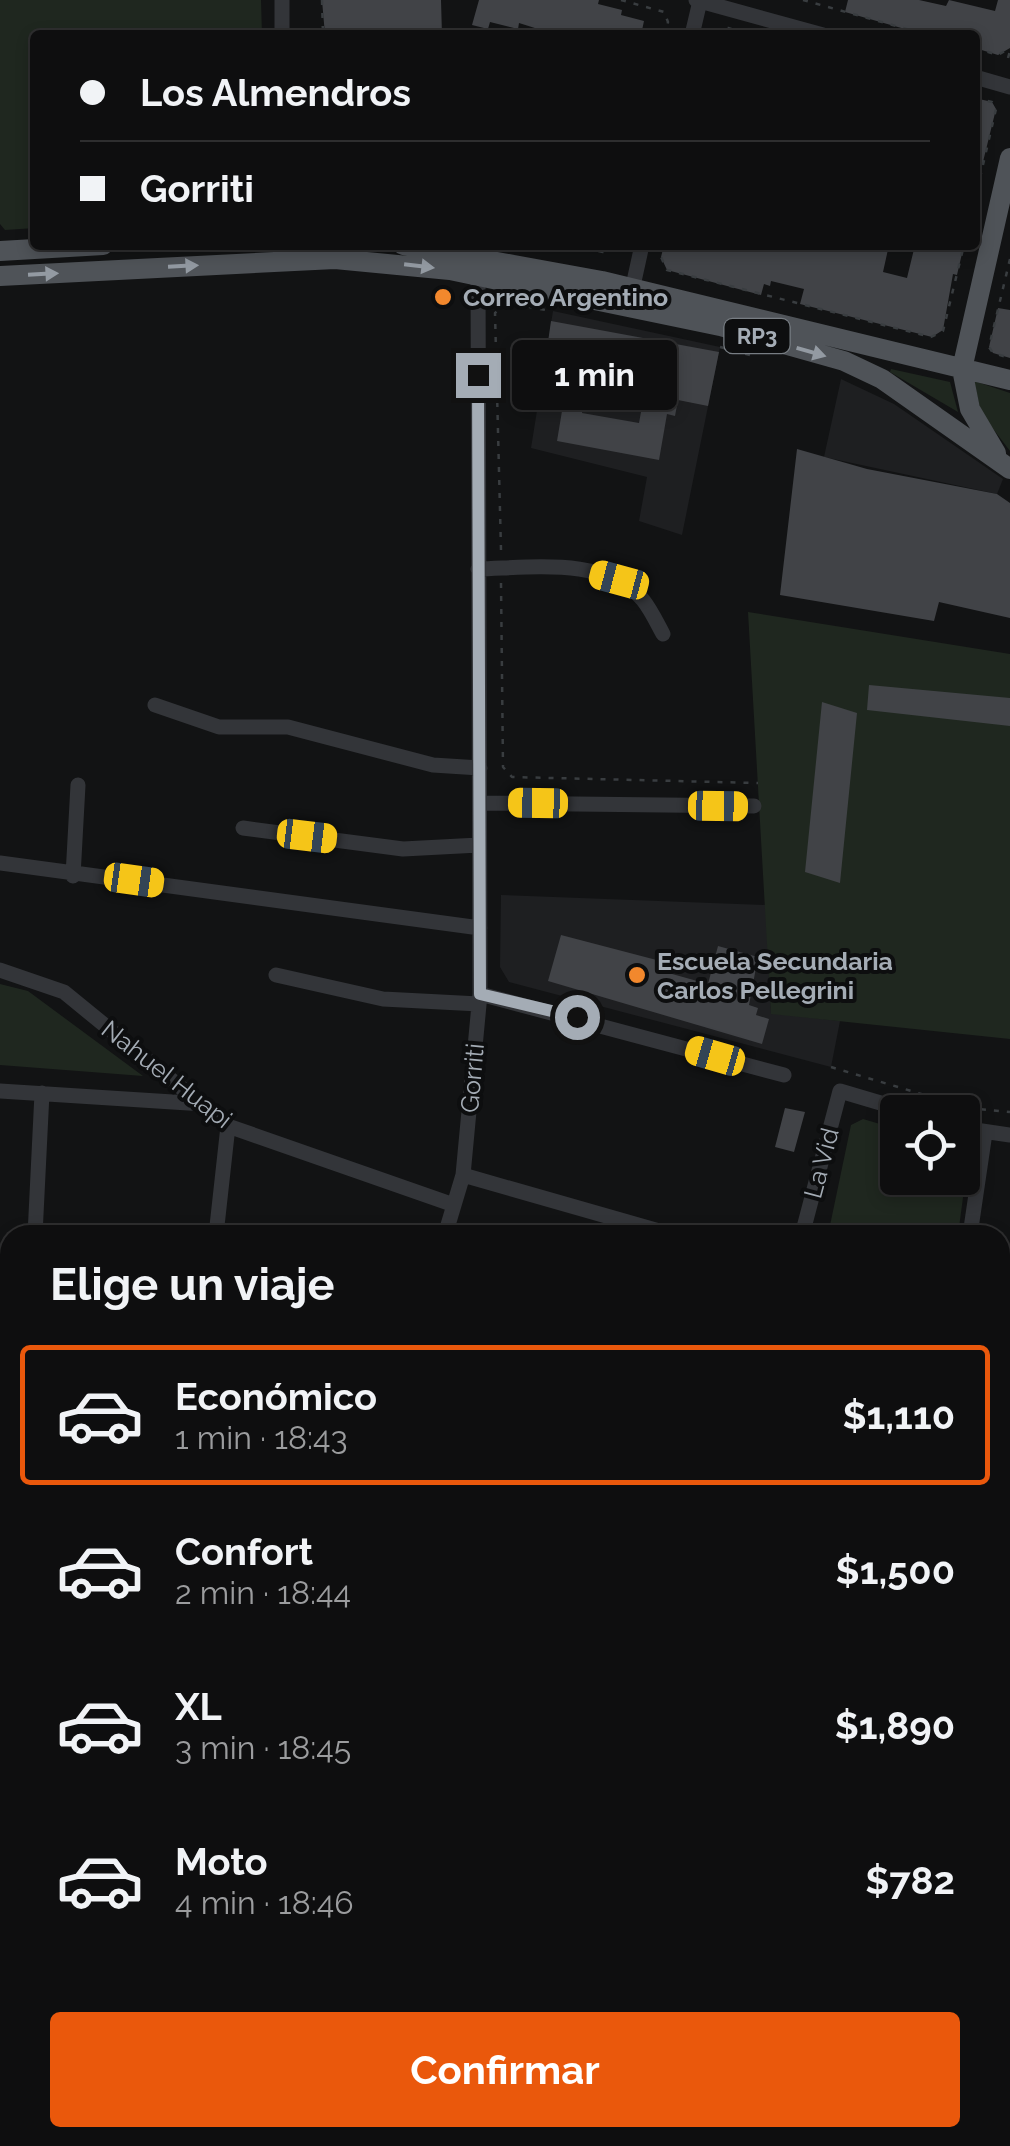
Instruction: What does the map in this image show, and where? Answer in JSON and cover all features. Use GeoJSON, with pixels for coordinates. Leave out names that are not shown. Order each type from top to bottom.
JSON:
{"type":"FeatureCollection","features":[{"type":"Feature","properties":{"kind":"main road"},"geometry":{"type":"LineString","coordinates":[[1008,468],[977,424],[962,370],[1010,158]]}},
{"type":"Feature","properties":{"kind":"main road"},"geometry":{"type":"LineString","coordinates":[[0,251],[30,249]]}},
{"type":"Feature","properties":{"kind":"main road","name":"RP3"},"geometry":{"type":"LineString","coordinates":[[420,250],[478,267],[962,370]]}},
{"type":"Feature","properties":{"kind":"main road","name":"RP3"},"geometry":{"type":"LineString","coordinates":[[0,276],[289,253],[478,267]]}},
{"type":"Feature","properties":{"kind":"main road","name":"RP3"},"geometry":{"type":"LineString","coordinates":[[631,297],[844,361],[882,378],[1008,468]]}},
{"type":"Feature","properties":{"kind":"main road"},"geometry":{"type":"LineString","coordinates":[[914,359],[937,356],[966,343]]}},
{"type":"Feature","properties":{"kind":"main road"},"geometry":{"type":"LineString","coordinates":[[966,343],[977,366],[1005,374]]}},
{"type":"Feature","properties":{"kind":"main road"},"geometry":{"type":"LineString","coordinates":[[962,370],[1005,374]]}},
{"type":"Feature","properties":{"kind":"street"},"geometry":{"type":"LineString","coordinates":[[282,0],[282,30]]}},
{"type":"Feature","properties":{"kind":"street"},"geometry":{"type":"LineString","coordinates":[[693,30],[698,1],[805,30]]}},
{"type":"Feature","properties":{"kind":"street"},"geometry":{"type":"LineString","coordinates":[[980,78],[1010,87]]}},
{"type":"Feature","properties":{"kind":"street"},"geometry":{"type":"LineString","coordinates":[[631,297],[641,250]]}},
{"type":"Feature","properties":{"kind":"street","name":"Gorriti"},"geometry":{"type":"LineString","coordinates":[[448,1225],[463,1175],[480,999],[478,267]]}},
{"type":"Feature","properties":{"kind":"street"},"geometry":{"type":"LineString","coordinates":[[478,569],[575,569],[619,580],[642,598],[664,634]]}},
{"type":"Feature","properties":{"kind":"street"},"geometry":{"type":"LineString","coordinates":[[154,704],[220,727],[288,727],[433,765],[480,768]]}},
{"type":"Feature","properties":{"kind":"street"},"geometry":{"type":"LineString","coordinates":[[73,876],[78,785]]}},
{"type":"Feature","properties":{"kind":"street"},"geometry":{"type":"LineString","coordinates":[[480,802],[754,806]]}},
{"type":"Feature","properties":{"kind":"street"},"geometry":{"type":"LineString","coordinates":[[243,828],[402,849],[479,845]]}},
{"type":"Feature","properties":{"kind":"street"},"geometry":{"type":"LineString","coordinates":[[0,863],[73,876],[480,928]]}},
{"type":"Feature","properties":{"kind":"street","name":"Nahuel Huapi"},"geometry":{"type":"LineString","coordinates":[[0,970],[64,992],[228,1126],[454,1205]]}},
{"type":"Feature","properties":{"kind":"street"},"geometry":{"type":"LineString","coordinates":[[276,975],[383,999],[480,999],[784,1075]]}},
{"type":"Feature","properties":{"kind":"street"},"geometry":{"type":"LineString","coordinates":[[0,1090],[204,1104]]}},
{"type":"Feature","properties":{"kind":"street","name":"La Vid"},"geometry":{"type":"LineString","coordinates":[[805,1225],[840,1091],[880,1103]]}},
{"type":"Feature","properties":{"kind":"street"},"geometry":{"type":"LineString","coordinates":[[36,1225],[42,1094]]}},
{"type":"Feature","properties":{"kind":"street"},"geometry":{"type":"LineString","coordinates":[[217,1225],[228,1126]]}},
{"type":"Feature","properties":{"kind":"street"},"geometry":{"type":"LineString","coordinates":[[980,1131],[1010,1135]]}},
{"type":"Feature","properties":{"kind":"street"},"geometry":{"type":"LineString","coordinates":[[971,1225],[985,1132]]}},
{"type":"Feature","properties":{"kind":"street"},"geometry":{"type":"LineString","coordinates":[[463,1175],[613,1225]]}},
{"type":"Feature","properties":{"kind":"path"},"geometry":{"type":"LineString","coordinates":[[322,0],[323,30]]}},
{"type":"Feature","properties":{"kind":"path"},"geometry":{"type":"LineString","coordinates":[[621,0],[664,12],[666,30]]}},
{"type":"Feature","properties":{"kind":"path"},"geometry":{"type":"LineString","coordinates":[[802,0],[910,30]]}},
{"type":"Feature","properties":{"kind":"path"},"geometry":{"type":"LineString","coordinates":[[980,50],[998,55],[1010,49]]}},
{"type":"Feature","properties":{"kind":"path"},"geometry":{"type":"LineString","coordinates":[[1008,58],[1010,49]]}},
{"type":"Feature","properties":{"kind":"path"},"geometry":{"type":"LineString","coordinates":[[980,99],[992,102],[996,108],[980,177]]}},
{"type":"Feature","properties":{"kind":"path"},"geometry":{"type":"LineString","coordinates":[[663,250],[661,257],[667,270],[931,337],[943,330],[963,250]]}},
{"type":"Feature","properties":{"kind":"path"},"geometry":{"type":"LineString","coordinates":[[1005,374],[989,347],[1010,259]]}},
{"type":"Feature","properties":{"kind":"path"},"geometry":{"type":"LineString","coordinates":[[553,312],[508,304],[496,313],[503,767],[512,777],[758,783]]}},
{"type":"Feature","properties":{"kind":"path"},"geometry":{"type":"LineString","coordinates":[[720,347],[772,361]]}},
{"type":"Feature","properties":{"kind":"path"},"geometry":{"type":"LineString","coordinates":[[831,1068],[968,1108],[1010,1112]]}},
{"type":"Feature","properties":{"kind":"shaded area"},"geometry":{"type":"Polygon","coordinates":[[[0,0],[261,0],[262,30],[30,30],[30,228],[5,230],[0,224],[0,0]]]}},
{"type":"Feature","properties":{"kind":"shaded area"},"geometry":{"type":"Polygon","coordinates":[[[553,311],[720,347],[682,535],[639,521],[647,477],[531,448],[553,311]]]}},
{"type":"Feature","properties":{"kind":"shaded area"},"geometry":{"type":"Polygon","coordinates":[[[891,369],[950,382],[958,412],[890,372],[891,369]]]}},
{"type":"Feature","properties":{"kind":"shaded area"},"geometry":{"type":"Polygon","coordinates":[[[841,379],[894,404],[1003,479],[997,494],[824,457],[841,379]]]}},
{"type":"Feature","properties":{"kind":"shaded area"},"geometry":{"type":"Polygon","coordinates":[[[974,381],[1010,393],[1010,451],[981,413],[974,381]]]}},
{"type":"Feature","properties":{"kind":"shaded area"},"geometry":{"type":"Polygon","coordinates":[[[748,612],[1010,654],[1010,1039],[771,1014],[748,612]]]}},
{"type":"Feature","properties":{"kind":"shaded area","name":"Escuela Secundaria Carlos Pellegrini"},"geometry":{"type":"Polygon","coordinates":[[[501,895],[767,905],[771,1013],[840,1021],[831,1067],[509,982],[500,967],[501,895]]]}},
{"type":"Feature","properties":{"kind":"shaded area"},"geometry":{"type":"Polygon","coordinates":[[[0,984],[28,991],[143,1076],[0,1065],[0,984]]]}},
{"type":"Feature","properties":{"kind":"shaded area"},"geometry":{"type":"Polygon","coordinates":[[[863,1119],[880,1124],[880,1195],[963,1195],[959,1225],[830,1225],[851,1125],[863,1119]]]}},
{"type":"Feature","properties":{"kind":"building"},"geometry":{"type":"Polygon","coordinates":[[[322,0],[441,0],[442,30],[325,30],[322,0]]]}},
{"type":"Feature","properties":{"kind":"building"},"geometry":{"type":"Polygon","coordinates":[[[479,0],[599,0],[598,4],[622,10],[621,15],[644,21],[642,30],[541,30],[519,23],[518,29],[490,22],[488,29],[472,25],[479,0]]]}},
{"type":"Feature","properties":{"kind":"building"},"geometry":{"type":"Polygon","coordinates":[[[848,0],[919,0],[946,6],[949,0],[995,11],[998,0],[1010,0],[1010,48],[998,55],[980,50],[980,30],[908,30],[845,12],[848,0]]]}},
{"type":"Feature","properties":{"kind":"building"},"geometry":{"type":"Polygon","coordinates":[[[980,99],[992,102],[996,109],[980,174],[980,99]]]}},
{"type":"Feature","properties":{"kind":"building"},"geometry":{"type":"Polygon","coordinates":[[[663,250],[888,250],[883,272],[907,278],[914,250],[963,250],[957,275],[953,274],[943,330],[932,337],[800,304],[804,289],[771,281],[770,286],[764,284],[761,295],[667,270],[661,257],[663,250]]]}},
{"type":"Feature","properties":{"kind":"building"},"geometry":{"type":"Polygon","coordinates":[[[998,308],[1010,310],[1010,358],[993,353],[989,347],[998,308]]]}},
{"type":"Feature","properties":{"kind":"building"},"geometry":{"type":"Polygon","coordinates":[[[551,321],[719,352],[708,406],[678,400],[675,416],[667,414],[659,460],[557,441],[562,411],[554,410],[566,345],[548,342],[551,321]],[[591,357],[582,413],[639,423],[649,368],[591,357]]]}},
{"type":"Feature","properties":{"kind":"building"},"geometry":{"type":"Polygon","coordinates":[[[797,449],[867,469],[997,494],[1010,503],[1010,618],[939,602],[934,621],[780,595],[797,449]]]}},
{"type":"Feature","properties":{"kind":"building"},"geometry":{"type":"Polygon","coordinates":[[[869,685],[1010,698],[1010,726],[867,710],[869,685]]]}},
{"type":"Feature","properties":{"kind":"building"},"geometry":{"type":"Polygon","coordinates":[[[822,702],[857,713],[840,883],[805,872],[822,702]]]}},
{"type":"Feature","properties":{"kind":"building"},"geometry":{"type":"Polygon","coordinates":[[[561,935],[668,963],[665,972],[708,984],[718,946],[758,957],[749,1005],[758,1008],[756,1015],[769,1019],[762,1044],[548,981],[561,935]]]}},
{"type":"Feature","properties":{"kind":"building"},"geometry":{"type":"Polygon","coordinates":[[[785,1108],[805,1112],[794,1152],[775,1147],[785,1108]]]}},
{"type":"Feature","properties":{"kind":"place","name":"Correo Argentino"},"geometry":{"type":"Point","coordinates":[443,297]}},
{"type":"Feature","properties":{"kind":"place","name":"Escuela Secundaria Carlos Pellegrini"},"geometry":{"type":"Point","coordinates":[637,975]}},
{"type":"Feature","properties":{"kind":"route"},"geometry":{"type":"LineString","coordinates":[[478,375],[480,994],[577,1017]]}}]}
